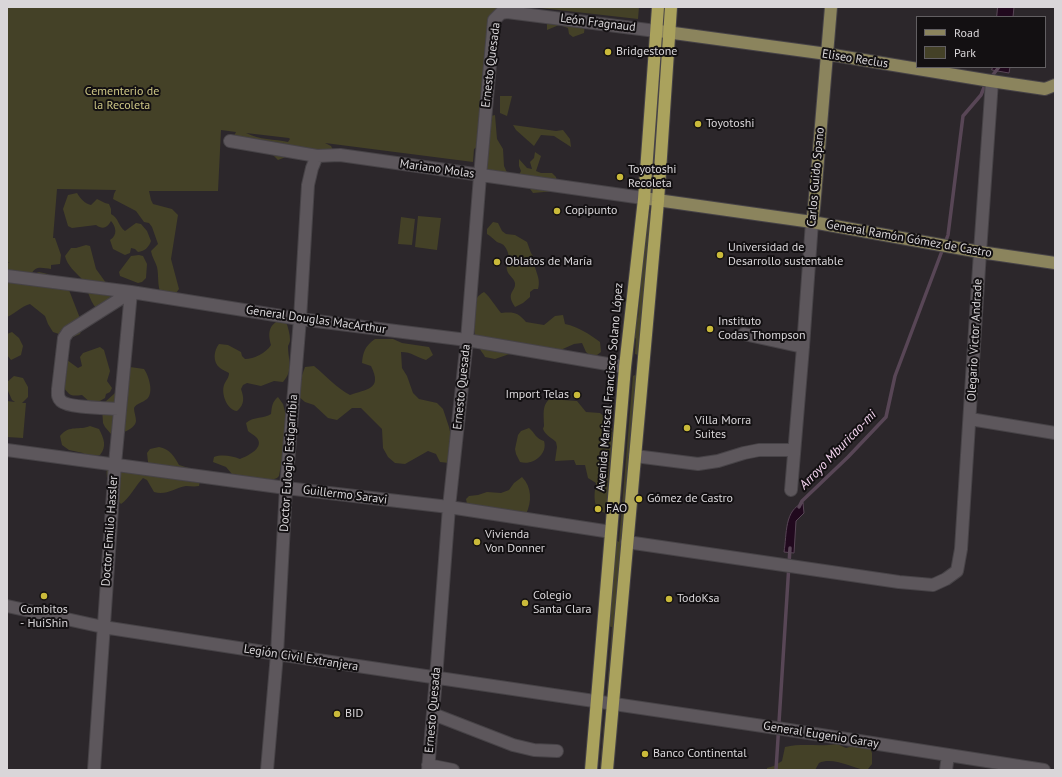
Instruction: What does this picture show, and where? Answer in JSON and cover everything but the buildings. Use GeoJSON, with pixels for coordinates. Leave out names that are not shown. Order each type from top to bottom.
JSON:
{"type":"FeatureCollection","features":[{"type":"Feature","properties":{"kind":"highway","name":"Avenida Mariscal Francisco Solano López"},"geometry":{"type":"LineString","coordinates":[[607,770],[635,456],[663,31],[658,7]]}},
{"type":"Feature","properties":{"kind":"highway","name":"Avenida Mariscal Francisco Solano López"},"geometry":{"type":"LineString","coordinates":[[663,31],[672,7]]}},
{"type":"Feature","properties":{"kind":"highway","name":"Avenida Mariscal Francisco Solano López"},"geometry":{"type":"LineString","coordinates":[[592,770],[625,367],[651,200]]}},
{"type":"Feature","properties":{"kind":"main road","name":"Carlos Guido Spano"},"geometry":{"type":"LineString","coordinates":[[812,222],[830,7]]}},
{"type":"Feature","properties":{"kind":"main road","name":"Eliseo Reclus"},"geometry":{"type":"LineString","coordinates":[[663,31],[827,54],[991,81],[1052,88]]}},
{"type":"Feature","properties":{"kind":"main road","name":"General Ramón Gómez de Castro"},"geometry":{"type":"LineString","coordinates":[[651,200],[812,222],[980,252],[1055,263]]}},
{"type":"Feature","properties":{"kind":"street","name":"León Fragnaud"},"geometry":{"type":"LineString","coordinates":[[507,12],[663,31]]}},
{"type":"Feature","properties":{"kind":"street","name":"Ernesto Quesada"},"geometry":{"type":"LineString","coordinates":[[428,767],[449,508],[467,340],[494,20],[501,13],[507,12]]}},
{"type":"Feature","properties":{"kind":"street","name":"Olegario Victor Andrade"},"geometry":{"type":"LineString","coordinates":[[627,542],[899,582],[933,585],[946,579],[957,571],[961,549],[991,81]]}},
{"type":"Feature","properties":{"kind":"street","name":"Mariano Molas"},"geometry":{"type":"LineString","coordinates":[[230,141],[317,156],[340,155],[651,200]]}},
{"type":"Feature","properties":{"kind":"street","name":"Doctor Eulogio Estigarribia"},"geometry":{"type":"LineString","coordinates":[[267,770],[277,654],[286,488],[300,319],[308,185],[312,168],[317,156]]}},
{"type":"Feature","properties":{"kind":"street","name":"Carlos Guido Spano"},"geometry":{"type":"LineString","coordinates":[[791,490],[812,222]]}},
{"type":"Feature","properties":{"kind":"street","name":"General Douglas MacArthur"},"geometry":{"type":"LineString","coordinates":[[7,276],[131,292],[300,319],[467,340],[625,367]]}},
{"type":"Feature","properties":{"kind":"street"},"geometry":{"type":"LineString","coordinates":[[120,408],[69,405],[61,402],[58,396],[58,389],[64,338],[68,332],[131,292]]}},
{"type":"Feature","properties":{"kind":"street","name":"Doctor Emilio Hassler"},"geometry":{"type":"LineString","coordinates":[[94,770],[115,464],[131,292]]}},
{"type":"Feature","properties":{"kind":"street"},"geometry":{"type":"LineString","coordinates":[[744,334],[803,347]]}},
{"type":"Feature","properties":{"kind":"street"},"geometry":{"type":"LineString","coordinates":[[970,419],[1055,433]]}},
{"type":"Feature","properties":{"kind":"street","name":"Guillermo Saravi"},"geometry":{"type":"LineString","coordinates":[[7,450],[286,488],[449,508],[611,532]]}},
{"type":"Feature","properties":{"kind":"street"},"geometry":{"type":"LineString","coordinates":[[635,456],[698,464],[718,461],[759,450],[794,450]]}},
{"type":"Feature","properties":{"kind":"street","name":"Legión Civil Extranjera"},"geometry":{"type":"LineString","coordinates":[[7,606],[103,626],[277,654],[597,702]]}},
{"type":"Feature","properties":{"kind":"street","name":"General Eugenio Garay"},"geometry":{"type":"LineString","coordinates":[[597,702],[1044,770]]}},
{"type":"Feature","properties":{"kind":"street"},"geometry":{"type":"LineString","coordinates":[[433,714],[513,745],[534,750],[557,751]]}},
{"type":"Feature","properties":{"kind":"street"},"geometry":{"type":"LineString","coordinates":[[946,770],[948,755]]}},
{"type":"Feature","properties":{"kind":"street"},"geometry":{"type":"LineString","coordinates":[[428,767],[453,770]]}},
{"type":"Feature","properties":{"kind":"green space","name":"Cementerio de la Recoleta"},"geometry":{"type":"Polygon","coordinates":[[[7,7],[498,7],[494,11],[491,24],[481,144],[474,149],[473,162],[325,143],[331,146],[334,152],[291,155],[278,160],[268,150],[232,140],[236,132],[221,130],[218,191],[149,191],[153,204],[172,209],[178,215],[171,259],[179,289],[176,293],[161,294],[157,267],[151,251],[158,244],[149,223],[144,222],[136,211],[113,199],[116,190],[57,189],[53,238],[55,238],[61,255],[60,264],[51,265],[51,269],[37,268],[31,275],[39,272],[48,274],[51,283],[69,290],[83,326],[80,334],[71,338],[53,332],[45,316],[30,304],[7,317],[7,263],[10,263],[7,262],[7,7]],[[246,133],[262,138],[288,142],[290,139],[246,133]]]}},
{"type":"Feature","properties":{"kind":"green space"},"geometry":{"type":"Polygon","coordinates":[[[532,7],[639,7],[638,19],[532,7]]]}},
{"type":"Feature","properties":{"kind":"green space"},"geometry":{"type":"Polygon","coordinates":[[[547,24],[585,25],[584,33],[573,37],[569,34],[568,28],[559,25],[547,30],[547,24]]]}},
{"type":"Feature","properties":{"kind":"green space"},"geometry":{"type":"Polygon","coordinates":[[[663,43],[653,186],[651,187],[649,186],[663,43]]]}},
{"type":"Feature","properties":{"kind":"green space"},"geometry":{"type":"Polygon","coordinates":[[[500,96],[512,96],[507,116],[500,113],[500,96]]]}},
{"type":"Feature","properties":{"kind":"green space"},"geometry":{"type":"Polygon","coordinates":[[[495,115],[497,139],[503,149],[504,166],[510,179],[503,185],[492,170],[476,169],[475,157],[481,152],[491,116],[495,115]]]}},
{"type":"Feature","properties":{"kind":"green space"},"geometry":{"type":"Polygon","coordinates":[[[513,125],[556,131],[563,130],[570,139],[571,147],[554,136],[541,135],[534,146],[516,130],[513,125]]]}},
{"type":"Feature","properties":{"kind":"green space"},"geometry":{"type":"Polygon","coordinates":[[[535,152],[541,156],[536,171],[541,173],[552,173],[556,177],[558,186],[555,191],[533,193],[528,186],[517,179],[521,171],[519,159],[527,168],[532,169],[530,162],[534,158],[535,152]]]}},
{"type":"Feature","properties":{"kind":"green space"},"geometry":{"type":"Polygon","coordinates":[[[77,193],[86,203],[91,205],[97,199],[109,204],[111,214],[116,218],[125,231],[136,223],[141,224],[147,231],[151,241],[148,247],[143,251],[138,252],[131,248],[130,253],[125,255],[113,249],[110,240],[113,238],[115,231],[111,221],[106,227],[103,228],[96,225],[72,228],[68,226],[63,209],[68,195],[77,193]]]}},
{"type":"Feature","properties":{"kind":"green space"},"geometry":{"type":"Polygon","coordinates":[[[648,212],[651,214],[638,355],[635,354],[636,338],[634,339],[627,332],[624,321],[625,318],[636,315],[638,318],[648,212]]]}},
{"type":"Feature","properties":{"kind":"green space"},"geometry":{"type":"Polygon","coordinates":[[[418,216],[441,218],[437,250],[415,247],[418,216]]]}},
{"type":"Feature","properties":{"kind":"green space"},"geometry":{"type":"Polygon","coordinates":[[[401,217],[415,219],[412,245],[398,244],[401,217]]]}},
{"type":"Feature","properties":{"kind":"green space"},"geometry":{"type":"Polygon","coordinates":[[[493,222],[498,223],[502,231],[506,234],[515,235],[527,242],[533,256],[539,280],[538,289],[534,289],[530,292],[530,297],[515,307],[512,302],[511,295],[515,283],[507,268],[509,258],[508,252],[502,244],[487,234],[487,229],[493,222]]]}},
{"type":"Feature","properties":{"kind":"green space"},"geometry":{"type":"Polygon","coordinates":[[[86,245],[90,246],[96,269],[111,292],[109,305],[97,309],[83,281],[69,265],[65,256],[71,248],[86,245]]]}},
{"type":"Feature","properties":{"kind":"green space"},"geometry":{"type":"Polygon","coordinates":[[[131,256],[143,256],[147,264],[146,278],[142,282],[138,283],[120,276],[119,272],[131,256]]]}},
{"type":"Feature","properties":{"kind":"green space"},"geometry":{"type":"Polygon","coordinates":[[[484,292],[501,313],[515,313],[526,322],[544,325],[555,316],[563,315],[565,324],[579,329],[600,342],[601,352],[593,358],[586,352],[582,343],[574,344],[556,352],[521,350],[495,359],[485,357],[480,350],[476,338],[473,316],[475,303],[478,297],[484,292]]]}},
{"type":"Feature","properties":{"kind":"green space"},"geometry":{"type":"Polygon","coordinates":[[[280,320],[286,322],[290,335],[288,346],[290,365],[286,378],[283,382],[274,381],[261,386],[247,383],[243,385],[241,389],[243,403],[237,411],[233,410],[230,408],[224,397],[223,389],[229,373],[221,369],[216,363],[215,353],[217,347],[219,344],[228,345],[241,352],[245,359],[256,357],[266,351],[271,345],[269,334],[271,327],[280,320]]]}},
{"type":"Feature","properties":{"kind":"green space"},"geometry":{"type":"Polygon","coordinates":[[[12,332],[19,338],[23,346],[21,355],[11,360],[7,355],[7,334],[12,332]]]}},
{"type":"Feature","properties":{"kind":"green space"},"geometry":{"type":"Polygon","coordinates":[[[375,339],[393,339],[402,343],[429,347],[433,355],[426,360],[405,352],[401,352],[402,368],[407,376],[413,393],[419,399],[437,403],[443,409],[451,436],[449,463],[440,462],[436,454],[428,451],[405,464],[395,463],[388,457],[383,448],[382,429],[361,408],[352,408],[337,420],[328,418],[314,405],[305,402],[298,396],[298,386],[305,367],[314,366],[350,395],[367,390],[374,384],[375,380],[371,366],[362,363],[363,356],[369,344],[375,339]]]}},
{"type":"Feature","properties":{"kind":"green space"},"geometry":{"type":"Polygon","coordinates":[[[100,347],[104,350],[110,371],[107,381],[112,388],[110,392],[106,394],[105,398],[93,405],[82,395],[74,396],[70,394],[57,381],[53,374],[58,365],[67,360],[78,368],[82,366],[80,357],[83,353],[100,347]]]}},
{"type":"Feature","properties":{"kind":"green space"},"geometry":{"type":"Polygon","coordinates":[[[130,367],[144,369],[149,380],[150,393],[147,399],[134,408],[136,421],[133,427],[122,433],[111,434],[103,423],[102,408],[105,402],[115,393],[122,371],[130,367]]]}},
{"type":"Feature","properties":{"kind":"green space"},"geometry":{"type":"Polygon","coordinates":[[[14,376],[23,378],[28,387],[28,397],[22,403],[26,403],[23,438],[7,437],[7,401],[15,402],[12,400],[8,391],[7,382],[14,376]]]}},
{"type":"Feature","properties":{"kind":"green space"},"geometry":{"type":"Polygon","coordinates":[[[633,376],[637,376],[609,692],[607,690],[612,627],[607,626],[616,540],[619,542],[633,376]]]}},
{"type":"Feature","properties":{"kind":"green space"},"geometry":{"type":"Polygon","coordinates":[[[554,396],[563,400],[577,401],[586,412],[600,413],[611,422],[612,432],[616,433],[610,510],[606,513],[598,509],[596,505],[596,483],[588,478],[585,465],[576,465],[574,460],[555,461],[557,447],[556,442],[546,434],[543,428],[545,405],[554,396]]]}},
{"type":"Feature","properties":{"kind":"green space"},"geometry":{"type":"Polygon","coordinates":[[[278,397],[283,404],[287,419],[284,428],[285,443],[279,476],[277,478],[269,481],[232,474],[226,467],[213,462],[214,457],[217,456],[227,456],[240,459],[255,451],[259,441],[248,431],[246,423],[252,419],[265,417],[271,414],[273,404],[278,397]]]}},
{"type":"Feature","properties":{"kind":"green space"},"geometry":{"type":"Polygon","coordinates":[[[90,426],[99,429],[102,436],[104,449],[100,455],[91,457],[86,456],[83,453],[69,450],[62,445],[60,436],[64,432],[71,429],[90,426]]]}},
{"type":"Feature","properties":{"kind":"green space"},"geometry":{"type":"Polygon","coordinates":[[[529,428],[537,437],[544,441],[545,446],[542,454],[538,458],[534,461],[525,463],[520,462],[515,449],[518,435],[521,431],[529,428]]]}},
{"type":"Feature","properties":{"kind":"green space"},"geometry":{"type":"Polygon","coordinates":[[[159,447],[169,451],[179,465],[192,469],[200,481],[199,486],[186,486],[158,493],[154,492],[147,480],[143,478],[127,499],[121,504],[114,496],[108,483],[107,467],[147,466],[147,453],[150,449],[159,447]]]}},
{"type":"Feature","properties":{"kind":"green space"},"geometry":{"type":"Polygon","coordinates":[[[522,477],[528,485],[530,495],[526,514],[476,508],[467,504],[466,499],[469,496],[487,492],[501,493],[509,490],[514,483],[522,477]]]}},
{"type":"Feature","properties":{"kind":"green space"},"geometry":{"type":"Polygon","coordinates":[[[607,722],[604,770],[600,770],[604,723],[607,722]]]}},
{"type":"Feature","properties":{"kind":"green space"},"geometry":{"type":"Polygon","coordinates":[[[837,744],[846,748],[853,746],[870,748],[872,753],[872,764],[868,769],[864,770],[842,763],[824,761],[819,763],[815,770],[767,770],[767,768],[782,761],[785,747],[798,745],[837,744]]]}},
{"type":"Feature","properties":{"kind":"shaded area"},"geometry":{"type":"Polygon","coordinates":[[[998,7],[1014,7],[1013,16],[997,16],[998,7]]]}},
{"type":"Feature","properties":{"kind":"shaded area"},"geometry":{"type":"Polygon","coordinates":[[[993,68],[1010,68],[1009,73],[992,70],[993,68]]]}},
{"type":"Feature","properties":{"kind":"shaded area"},"geometry":{"type":"Polygon","coordinates":[[[803,503],[804,513],[796,521],[794,553],[784,552],[789,517],[797,506],[803,503]]]}},
{"type":"Feature","properties":{"kind":"waterway","name":"Arroyo Mburicao-mi"},"geometry":{"type":"LineString","coordinates":[[799,507],[802,501],[848,457],[886,417],[895,376],[948,235],[963,116],[981,95],[985,85],[998,68]]}},
{"type":"Feature","properties":{"kind":"waterway","name":"Arroyo Mburicao-mi"},"geometry":{"type":"LineString","coordinates":[[776,770],[790,548]]}},
{"type":"Feature","properties":{"kind":"place","name":"Bridgestone"},"geometry":{"type":"Point","coordinates":[608,52]}},
{"type":"Feature","properties":{"kind":"place","name":"Toyotoshi"},"geometry":{"type":"Point","coordinates":[698,124]}},
{"type":"Feature","properties":{"kind":"place","name":"Toyotoshi Recoleta"},"geometry":{"type":"Point","coordinates":[620,177]}},
{"type":"Feature","properties":{"kind":"place","name":"Copipunto"},"geometry":{"type":"Point","coordinates":[557,211]}},
{"type":"Feature","properties":{"kind":"place","name":"Universidad de Desarrollo sustentable"},"geometry":{"type":"Point","coordinates":[720,255]}},
{"type":"Feature","properties":{"kind":"place","name":"Oblatos de María"},"geometry":{"type":"Point","coordinates":[497,262]}},
{"type":"Feature","properties":{"kind":"place","name":"Instituto Codas Thompson"},"geometry":{"type":"Point","coordinates":[710,329]}},
{"type":"Feature","properties":{"kind":"place","name":"Import Telas"},"geometry":{"type":"Point","coordinates":[577,395]}},
{"type":"Feature","properties":{"kind":"place","name":"Villa Morra Suites"},"geometry":{"type":"Point","coordinates":[687,428]}},
{"type":"Feature","properties":{"kind":"place","name":"Gómez de Castro"},"geometry":{"type":"Point","coordinates":[639,499]}},
{"type":"Feature","properties":{"kind":"place","name":"FAO"},"geometry":{"type":"Point","coordinates":[598,509]}},
{"type":"Feature","properties":{"kind":"place","name":"Vivienda Von Donner"},"geometry":{"type":"Point","coordinates":[477,542]}},
{"type":"Feature","properties":{"kind":"place","name":"Combitos - HuiShin"},"geometry":{"type":"Point","coordinates":[44,596]}},
{"type":"Feature","properties":{"kind":"place","name":"TodoKsa"},"geometry":{"type":"Point","coordinates":[669,599]}},
{"type":"Feature","properties":{"kind":"place","name":"Colegio Santa Clara"},"geometry":{"type":"Point","coordinates":[525,603]}},
{"type":"Feature","properties":{"kind":"place","name":"BID"},"geometry":{"type":"Point","coordinates":[337,714]}},
{"type":"Feature","properties":{"kind":"place","name":"Banco Continental"},"geometry":{"type":"Point","coordinates":[645,754]}}]}
